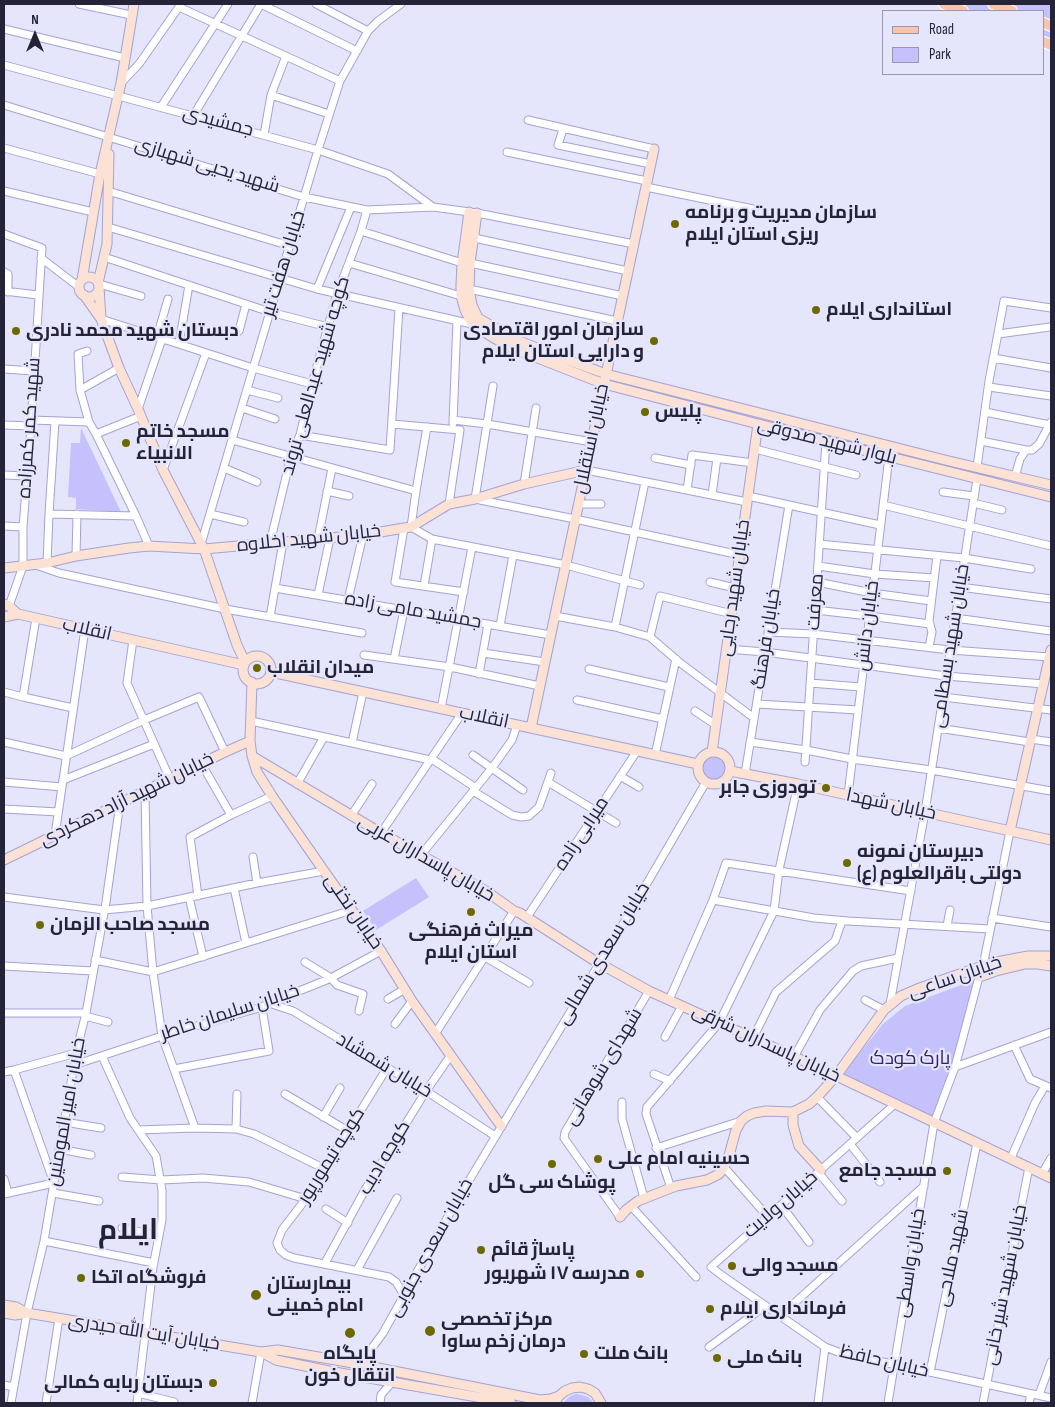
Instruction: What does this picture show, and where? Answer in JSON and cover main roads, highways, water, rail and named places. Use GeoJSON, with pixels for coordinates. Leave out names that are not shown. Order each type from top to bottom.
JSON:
{"type":"FeatureCollection","features":[{"type":"Feature","properties":{"kind":"main road"},"geometry":{"type":"LineString","coordinates":[[944,4],[959,10]]}},
{"type":"Feature","properties":{"kind":"main road"},"geometry":{"type":"LineString","coordinates":[[993,4],[1009,10]]}},
{"type":"Feature","properties":{"kind":"place","name":"سازمان مدیریت و برنامه ریزی استان ایلام"},"geometry":{"type":"Point","coordinates":[675,224]}},
{"type":"Feature","properties":{"kind":"place","name":"استانداری ایلام"},"geometry":{"type":"Point","coordinates":[816,310]}},
{"type":"Feature","properties":{"kind":"place","name":"دبستان شهید محمد نادری"},"geometry":{"type":"Point","coordinates":[16,331]}},
{"type":"Feature","properties":{"kind":"place","name":"سازمان امور اقتصادی و دارایی استان ایلام"},"geometry":{"type":"Point","coordinates":[654,341]}},
{"type":"Feature","properties":{"kind":"place","name":"پلیس"},"geometry":{"type":"Point","coordinates":[645,412]}},
{"type":"Feature","properties":{"kind":"place","name":"مسجد خاتم الانبیاء"},"geometry":{"type":"Point","coordinates":[126,443]}},
{"type":"Feature","properties":{"kind":"place","name":"میدان انقلاب"},"geometry":{"type":"Point","coordinates":[257,668]}},
{"type":"Feature","properties":{"kind":"place","name":"تودوزی جابر"},"geometry":{"type":"Point","coordinates":[826,788]}},
{"type":"Feature","properties":{"kind":"place","name":"دبیرستان نمونه دولتی باقرالعلوم (ع)"},"geometry":{"type":"Point","coordinates":[847,863]}},
{"type":"Feature","properties":{"kind":"place","name":"میراث فرهنگی استان ایلام"},"geometry":{"type":"Point","coordinates":[471,912]}},
{"type":"Feature","properties":{"kind":"place","name":"مسجد صاحب الزمان"},"geometry":{"type":"Point","coordinates":[40,925]}},
{"type":"Feature","properties":{"kind":"place","name":"حسینیه امام علی"},"geometry":{"type":"Point","coordinates":[598,1159]}},
{"type":"Feature","properties":{"kind":"place","name":"پوشاک سی گل"},"geometry":{"type":"Point","coordinates":[552,1164]}},
{"type":"Feature","properties":{"kind":"place","name":"مسجد جامع"},"geometry":{"type":"Point","coordinates":[947,1171]}},
{"type":"Feature","properties":{"kind":"place","name":"پاساژ قائم"},"geometry":{"type":"Point","coordinates":[481,1250]}},
{"type":"Feature","properties":{"kind":"place","name":"مسجد والی"},"geometry":{"type":"Point","coordinates":[732,1266]}},
{"type":"Feature","properties":{"kind":"place","name":"مدرسه ۱۷ شهریور"},"geometry":{"type":"Point","coordinates":[640,1274]}},
{"type":"Feature","properties":{"kind":"place","name":"فروشگاه اتکا"},"geometry":{"type":"Point","coordinates":[81,1278]}},
{"type":"Feature","properties":{"kind":"place","name":"بیمارستان امام خمینی"},"geometry":{"type":"Point","coordinates":[256,1295]}},
{"type":"Feature","properties":{"kind":"place","name":"فرمانداری ایلام"},"geometry":{"type":"Point","coordinates":[710,1309]}},
{"type":"Feature","properties":{"kind":"place","name":"مرکز تخصصی درمان زخم ساوا"},"geometry":{"type":"Point","coordinates":[430,1331]}},
{"type":"Feature","properties":{"kind":"place","name":"پایگاه انتقال خون"},"geometry":{"type":"Point","coordinates":[350,1333]}},
{"type":"Feature","properties":{"kind":"place","name":"بانک ملت"},"geometry":{"type":"Point","coordinates":[584,1354]}},
{"type":"Feature","properties":{"kind":"place","name":"بانک ملی"},"geometry":{"type":"Point","coordinates":[717,1358]}},
{"type":"Feature","properties":{"kind":"place","name":"دبستان ربابه کمالی"},"geometry":{"type":"Point","coordinates":[213,1383]}},
{"type":"Feature","properties":{"kind":"district","name":"ایلام"},"geometry":{"type":"Point","coordinates":[128,1232]}},
{"type":"Feature","properties":{"kind":"park label","name":"پارک کودک"},"geometry":{"type":"Point","coordinates":[910,1059]}}]}
